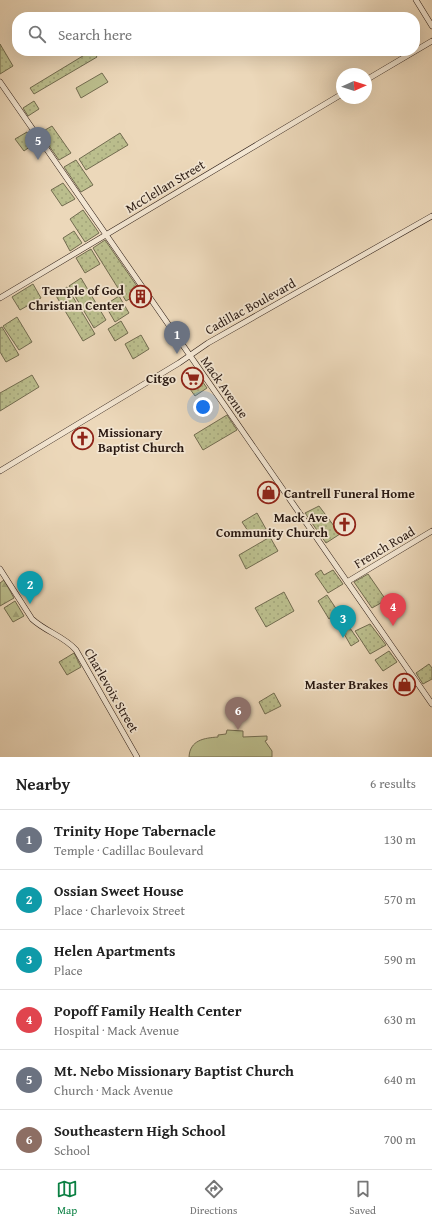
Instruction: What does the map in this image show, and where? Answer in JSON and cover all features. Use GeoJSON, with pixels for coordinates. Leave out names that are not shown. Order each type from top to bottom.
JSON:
{"type":"FeatureCollection","features":[{"type":"Feature","properties":{"kind":"street"},"geometry":{"type":"LineString","coordinates":[[416,0],[432,26]]}},
{"type":"Feature","properties":{"kind":"street"},"geometry":{"type":"LineString","coordinates":[[420,48],[432,41]]}},
{"type":"Feature","properties":{"kind":"street"},"geometry":{"type":"LineString","coordinates":[[372,76],[407,56]]}},
{"type":"Feature","properties":{"kind":"street","name":"Mack Avenue"},"geometry":{"type":"LineString","coordinates":[[0,82],[432,704]]}},
{"type":"Feature","properties":{"kind":"street","name":"McClellan Street"},"geometry":{"type":"LineString","coordinates":[[0,298],[336,98]]}},
{"type":"Feature","properties":{"kind":"street","name":"Cadillac Boulevard"},"geometry":{"type":"LineString","coordinates":[[0,471],[179,363],[208,343],[432,216]]}},
{"type":"Feature","properties":{"kind":"street","name":"French Road"},"geometry":{"type":"LineString","coordinates":[[347,582],[432,531]]}},
{"type":"Feature","properties":{"kind":"street","name":"Charlevoix Street"},"geometry":{"type":"LineString","coordinates":[[0,569],[32,620],[63,638],[76,650],[138,757]]}},
{"type":"Feature","properties":{"kind":"green space"},"geometry":{"type":"Polygon","coordinates":[[[0,44],[13,66],[0,74],[0,44]]]}},
{"type":"Feature","properties":{"kind":"green space"},"geometry":{"type":"Polygon","coordinates":[[[83,56],[97,57],[34,94],[30,88],[83,56]]]}},
{"type":"Feature","properties":{"kind":"green space"},"geometry":{"type":"Polygon","coordinates":[[[102,73],[108,82],[81,98],[76,88],[102,73]]]}},
{"type":"Feature","properties":{"kind":"green space"},"geometry":{"type":"Polygon","coordinates":[[[34,101],[39,109],[28,116],[23,108],[34,101]]]}},
{"type":"Feature","properties":{"kind":"green space"},"geometry":{"type":"Polygon","coordinates":[[[52,126],[71,153],[59,160],[40,133],[52,126]]]}},
{"type":"Feature","properties":{"kind":"green space"},"geometry":{"type":"Polygon","coordinates":[[[27,132],[35,143],[24,151],[15,139],[27,132]]]}},
{"type":"Feature","properties":{"kind":"green space"},"geometry":{"type":"Polygon","coordinates":[[[120,133],[128,145],[86,170],[79,159],[120,133]]]}},
{"type":"Feature","properties":{"kind":"green space"},"geometry":{"type":"Polygon","coordinates":[[[76,160],[93,185],[81,192],[64,167],[76,160]]]}},
{"type":"Feature","properties":{"kind":"green space"},"geometry":{"type":"Polygon","coordinates":[[[63,183],[75,199],[62,206],[51,190],[63,183]]]}},
{"type":"Feature","properties":{"kind":"green space"},"geometry":{"type":"Polygon","coordinates":[[[83,210],[99,233],[85,242],[70,219],[83,210]]]}},
{"type":"Feature","properties":{"kind":"green space"},"geometry":{"type":"Polygon","coordinates":[[[74,231],[82,243],[70,251],[63,238],[74,231]]]}},
{"type":"Feature","properties":{"kind":"green space"},"geometry":{"type":"Polygon","coordinates":[[[105,240],[141,292],[126,301],[93,248],[105,240]]]}},
{"type":"Feature","properties":{"kind":"green space"},"geometry":{"type":"Polygon","coordinates":[[[91,249],[100,264],[85,273],[76,258],[91,249]]]}},
{"type":"Feature","properties":{"kind":"green space"},"geometry":{"type":"Polygon","coordinates":[[[81,278],[106,320],[94,328],[69,286],[81,278]]]}},
{"type":"Feature","properties":{"kind":"green space"},"geometry":{"type":"Polygon","coordinates":[[[33,284],[41,298],[20,310],[12,297],[33,284]]]}},
{"type":"Feature","properties":{"kind":"green space"},"geometry":{"type":"Polygon","coordinates":[[[67,287],[95,334],[83,341],[55,294],[67,287]]]}},
{"type":"Feature","properties":{"kind":"green space"},"geometry":{"type":"Polygon","coordinates":[[[119,296],[129,313],[115,322],[105,305],[119,296]]]}},
{"type":"Feature","properties":{"kind":"green space"},"geometry":{"type":"Polygon","coordinates":[[[17,317],[32,342],[19,350],[3,326],[17,317]]]}},
{"type":"Feature","properties":{"kind":"green space"},"geometry":{"type":"Polygon","coordinates":[[[121,321],[128,333],[115,341],[108,329],[121,321]]]}},
{"type":"Feature","properties":{"kind":"green space"},"geometry":{"type":"Polygon","coordinates":[[[2,327],[19,355],[6,362],[0,352],[0,328],[2,327]]]}},
{"type":"Feature","properties":{"kind":"green space"},"geometry":{"type":"Polygon","coordinates":[[[141,335],[149,349],[133,359],[125,344],[141,335]]]}},
{"type":"Feature","properties":{"kind":"green space"},"geometry":{"type":"Polygon","coordinates":[[[32,375],[39,387],[0,411],[0,393],[32,375]]]}},
{"type":"Feature","properties":{"kind":"green space"},"geometry":{"type":"Polygon","coordinates":[[[202,381],[207,388],[195,396],[190,389],[202,381]]]}},
{"type":"Feature","properties":{"kind":"green space"},"geometry":{"type":"Polygon","coordinates":[[[227,415],[237,430],[203,450],[194,435],[227,415]]]}},
{"type":"Feature","properties":{"kind":"green space"},"geometry":{"type":"Polygon","coordinates":[[[319,506],[340,534],[326,543],[305,513],[319,506]]]}},
{"type":"Feature","properties":{"kind":"green space"},"geometry":{"type":"Polygon","coordinates":[[[257,513],[266,529],[252,537],[242,522],[257,513]]]}},
{"type":"Feature","properties":{"kind":"green space"},"geometry":{"type":"Polygon","coordinates":[[[270,537],[278,551],[246,569],[239,555],[270,537]]]}},
{"type":"Feature","properties":{"kind":"green space"},"geometry":{"type":"Polygon","coordinates":[[[321,570],[324,575],[333,570],[343,584],[328,593],[315,574],[321,570]]]}},
{"type":"Feature","properties":{"kind":"green space"},"geometry":{"type":"Polygon","coordinates":[[[368,574],[386,600],[372,608],[354,582],[368,574]]]}},
{"type":"Feature","properties":{"kind":"green space"},"geometry":{"type":"Polygon","coordinates":[[[4,580],[14,598],[0,606],[0,583],[4,580]]]}},
{"type":"Feature","properties":{"kind":"green space"},"geometry":{"type":"Polygon","coordinates":[[[284,592],[294,611],[266,627],[255,608],[284,592]]]}},
{"type":"Feature","properties":{"kind":"green space"},"geometry":{"type":"Polygon","coordinates":[[[327,595],[339,613],[329,619],[318,601],[327,595]]]}},
{"type":"Feature","properties":{"kind":"green space"},"geometry":{"type":"Polygon","coordinates":[[[15,601],[24,616],[13,622],[4,608],[15,601]]]}},
{"type":"Feature","properties":{"kind":"green space"},"geometry":{"type":"Polygon","coordinates":[[[345,621],[359,641],[351,646],[339,625],[345,621]]]}},
{"type":"Feature","properties":{"kind":"green space"},"geometry":{"type":"Polygon","coordinates":[[[370,624],[386,645],[370,654],[355,631],[370,624]]]}},
{"type":"Feature","properties":{"kind":"green space"},"geometry":{"type":"Polygon","coordinates":[[[389,651],[397,662],[383,671],[375,660],[389,651]]]}},
{"type":"Feature","properties":{"kind":"green space"},"geometry":{"type":"Polygon","coordinates":[[[74,653],[81,667],[67,675],[59,662],[74,653]]]}},
{"type":"Feature","properties":{"kind":"green space"},"geometry":{"type":"Polygon","coordinates":[[[429,664],[432,668],[432,679],[423,684],[416,673],[429,664]]]}},
{"type":"Feature","properties":{"kind":"green space"},"geometry":{"type":"Polygon","coordinates":[[[274,693],[281,706],[265,714],[259,702],[274,693]]]}},
{"type":"Feature","properties":{"kind":"green space"},"geometry":{"type":"Polygon","coordinates":[[[227,730],[243,731],[243,737],[267,736],[267,740],[265,741],[272,751],[272,757],[189,757],[190,751],[195,743],[203,739],[218,737],[218,735],[226,734],[227,730]]]}},
{"type":"Feature","properties":{"kind":"place","name":"Mt. Nebo Missionary Baptist Church"},"geometry":{"type":"Point","coordinates":[38,160]}},
{"type":"Feature","properties":{"kind":"place","name":"Temple of God Christian Center"},"geometry":{"type":"Point","coordinates":[140,297]}},
{"type":"Feature","properties":{"kind":"place","name":"Trinity Hope Tabernacle"},"geometry":{"type":"Point","coordinates":[177,354]}},
{"type":"Feature","properties":{"kind":"place","name":"Citgo"},"geometry":{"type":"Point","coordinates":[192,378]}},
{"type":"Feature","properties":{"kind":"place","name":"Missionary Baptist Church"},"geometry":{"type":"Point","coordinates":[83,439]}},
{"type":"Feature","properties":{"kind":"place","name":"Cantrell Funeral Home"},"geometry":{"type":"Point","coordinates":[269,493]}},
{"type":"Feature","properties":{"kind":"place","name":"Mack Ave Community Church"},"geometry":{"type":"Point","coordinates":[344,524]}},
{"type":"Feature","properties":{"kind":"place","name":"Ossian Sweet House"},"geometry":{"type":"Point","coordinates":[30,604]}},
{"type":"Feature","properties":{"kind":"place","name":"Popoff Family Health Center"},"geometry":{"type":"Point","coordinates":[393,626]}},
{"type":"Feature","properties":{"kind":"place","name":"Helen Apartments"},"geometry":{"type":"Point","coordinates":[343,638]}},
{"type":"Feature","properties":{"kind":"place","name":"Master Brakes"},"geometry":{"type":"Point","coordinates":[404,684]}},
{"type":"Feature","properties":{"kind":"place","name":"Southeastern High School"},"geometry":{"type":"Point","coordinates":[238,730]}}]}
